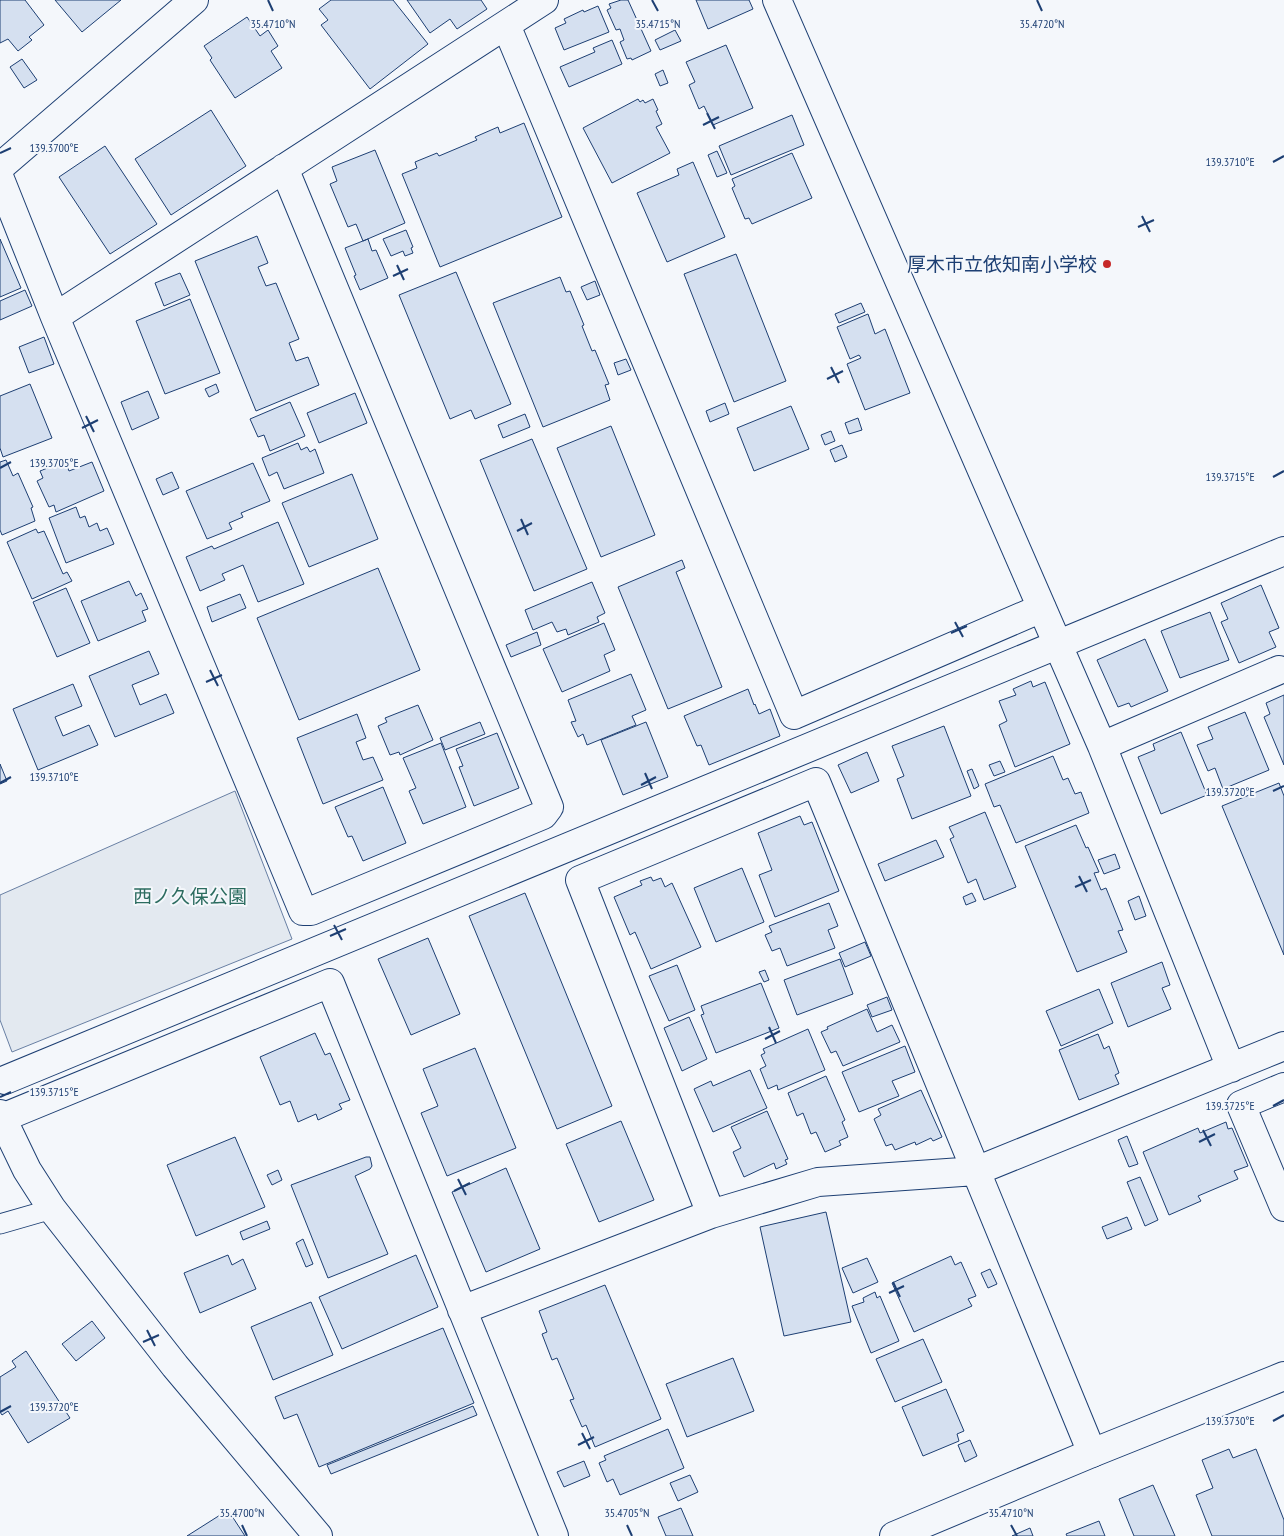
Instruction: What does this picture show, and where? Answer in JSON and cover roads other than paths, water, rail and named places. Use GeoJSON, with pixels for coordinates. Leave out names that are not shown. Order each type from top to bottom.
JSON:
{"type":"FeatureCollection","features":[{"type":"Feature","properties":{"kind":"street"},"geometry":{"type":"LineString","coordinates":[[0,167],[194,0]]}},
{"type":"Feature","properties":{"kind":"street"},"geometry":{"type":"LineString","coordinates":[[55,317],[544,0]]}},
{"type":"Feature","properties":{"kind":"street"},"geometry":{"type":"LineString","coordinates":[[777,0],[1102,746],[1231,1068]]}},
{"type":"Feature","properties":{"kind":"street"},"geometry":{"type":"LineString","coordinates":[[506,25],[794,715],[1042,608]]}},
{"type":"Feature","properties":{"kind":"street"},"geometry":{"type":"LineString","coordinates":[[0,179],[55,317],[303,911],[311,912],[543,815],[549,807],[284,168]]}},
{"type":"Feature","properties":{"kind":"street"},"geometry":{"type":"LineString","coordinates":[[5,1080],[1284,551]]}},
{"type":"Feature","properties":{"kind":"street"},"geometry":{"type":"LineString","coordinates":[[1102,746],[1279,670]]}},
{"type":"Feature","properties":{"kind":"street"},"geometry":{"type":"LineString","coordinates":[[711,1214],[580,880],[816,782],[1092,1453]]}},
{"type":"Feature","properties":{"kind":"street"},"geometry":{"type":"LineString","coordinates":[[318,1536],[175,1366],[52,1209],[27,1170],[1,1116],[330,983],[554,1536]]}},
{"type":"Feature","properties":{"kind":"street"},"geometry":{"type":"LineString","coordinates":[[462,1310],[711,1214],[818,1182],[976,1171],[1284,1046]]}},
{"type":"Feature","properties":{"kind":"street"},"geometry":{"type":"LineString","coordinates":[[1284,1087],[1241,1105],[1284,1207]]}},
{"type":"Feature","properties":{"kind":"street"},"geometry":{"type":"LineString","coordinates":[[894,1536],[1092,1453],[1284,1376]]}},
{"type":"Feature","properties":{"kind":"lane"},"geometry":{"type":"LineString","coordinates":[[0,1224],[52,1209]]}},
{"type":"Feature","properties":{"kind":"place","name":"厚木市立依知南小学校"},"geometry":{"type":"Point","coordinates":[1107,264]}},
{"type":"Feature","properties":{"kind":"park label","name":"西ノ久保公園"},"geometry":{"type":"Point","coordinates":[190,896]}}]}
